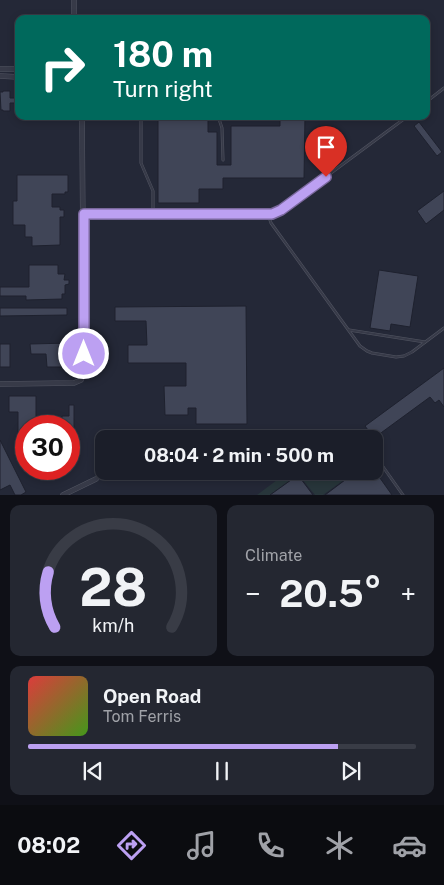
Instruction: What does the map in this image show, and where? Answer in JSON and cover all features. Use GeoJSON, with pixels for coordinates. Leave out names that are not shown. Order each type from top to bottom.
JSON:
{"type":"FeatureCollection","features":[{"type":"Feature","properties":{"kind":"street"},"geometry":{"type":"LineString","coordinates":[[74,0],[74,15]]}},
{"type":"Feature","properties":{"kind":"street"},"geometry":{"type":"LineString","coordinates":[[0,69],[15,69]]}},
{"type":"Feature","properties":{"kind":"street"},"geometry":{"type":"LineString","coordinates":[[0,76],[15,76]]}},
{"type":"Feature","properties":{"kind":"street"},"geometry":{"type":"LineString","coordinates":[[0,384],[74,384],[81,380],[84,372],[82,120]]}},
{"type":"Feature","properties":{"kind":"street"},"geometry":{"type":"LineString","coordinates":[[63,495],[95,479]]}},
{"type":"Feature","properties":{"kind":"lane"},"geometry":{"type":"LineString","coordinates":[[430,99],[444,88]]}},
{"type":"Feature","properties":{"kind":"lane"},"geometry":{"type":"LineString","coordinates":[[140,120],[141,164],[154,194],[153,214]]}},
{"type":"Feature","properties":{"kind":"lane"},"geometry":{"type":"LineString","coordinates":[[219,120],[222,128],[223,160]]}},
{"type":"Feature","properties":{"kind":"lane"},"geometry":{"type":"LineString","coordinates":[[84,214],[276,213],[403,120]]}},
{"type":"Feature","properties":{"kind":"lane"},"geometry":{"type":"LineString","coordinates":[[268,214],[271,223],[360,346],[367,351],[400,357],[407,355],[444,328]]}},
{"type":"Feature","properties":{"kind":"lane"},"geometry":{"type":"LineString","coordinates":[[349,330],[425,342]]}},
{"type":"Feature","properties":{"kind":"lane"},"geometry":{"type":"LineString","coordinates":[[383,467],[403,495]]}},
{"type":"Feature","properties":{"kind":"shaded area"},"geometry":{"type":"Polygon","coordinates":[[[277,480],[290,480],[270,495],[257,495],[277,480]]]}},
{"type":"Feature","properties":{"kind":"shaded area"},"geometry":{"type":"Polygon","coordinates":[[[303,480],[344,480],[323,495],[315,495],[303,480]]]}},
{"type":"Feature","properties":{"kind":"building"},"geometry":{"type":"Polygon","coordinates":[[[10,91],[10,98],[15,98],[15,103],[10,103],[10,111],[1,110],[0,92],[10,91]]]}},
{"type":"Feature","properties":{"kind":"building"},"geometry":{"type":"Polygon","coordinates":[[[158,120],[208,120],[208,132],[217,132],[217,165],[231,165],[231,126],[280,126],[280,120],[305,120],[304,178],[223,178],[223,189],[199,189],[199,203],[158,203],[158,120]]]}},
{"type":"Feature","properties":{"kind":"building"},"geometry":{"type":"Polygon","coordinates":[[[419,122],[442,152],[437,156],[414,126],[419,122]]]}},
{"type":"Feature","properties":{"kind":"building"},"geometry":{"type":"Polygon","coordinates":[[[17,175],[68,175],[68,192],[65,192],[65,194],[52,194],[52,207],[60,207],[60,210],[64,210],[64,217],[60,217],[60,245],[32,246],[32,237],[25,237],[25,225],[13,225],[13,201],[17,201],[17,175]]]}},
{"type":"Feature","properties":{"kind":"building"},"geometry":{"type":"Polygon","coordinates":[[[444,191],[444,210],[426,224],[417,211],[444,191]]]}},
{"type":"Feature","properties":{"kind":"building"},"geometry":{"type":"Polygon","coordinates":[[[29,265],[58,265],[58,274],[65,274],[64,280],[69,280],[69,284],[65,285],[65,294],[62,294],[62,299],[26,300],[26,296],[0,296],[0,287],[29,287],[29,265]]]}},
{"type":"Feature","properties":{"kind":"building"},"geometry":{"type":"Polygon","coordinates":[[[379,270],[418,276],[410,327],[391,324],[390,331],[370,328],[379,270]]]}},
{"type":"Feature","properties":{"kind":"building"},"geometry":{"type":"Polygon","coordinates":[[[246,306],[247,424],[196,424],[196,408],[188,408],[188,415],[165,415],[164,386],[186,386],[186,363],[128,363],[128,345],[147,345],[146,321],[115,321],[115,307],[246,306]]]}},
{"type":"Feature","properties":{"kind":"building"},"geometry":{"type":"Polygon","coordinates":[[[0,308],[67,308],[67,315],[0,316],[0,308]]]}},
{"type":"Feature","properties":{"kind":"building"},"geometry":{"type":"Polygon","coordinates":[[[71,343],[71,367],[47,367],[46,354],[31,354],[30,344],[71,343]]]}},
{"type":"Feature","properties":{"kind":"building"},"geometry":{"type":"Polygon","coordinates":[[[0,344],[10,344],[10,367],[0,367],[0,344]]]}},
{"type":"Feature","properties":{"kind":"building"},"geometry":{"type":"Polygon","coordinates":[[[444,368],[444,407],[439,400],[435,403],[430,397],[383,431],[368,430],[365,426],[444,368]]]}},
{"type":"Feature","properties":{"kind":"building"},"geometry":{"type":"Polygon","coordinates":[[[9,396],[36,396],[36,415],[18,415],[18,412],[9,412],[9,396]]]}},
{"type":"Feature","properties":{"kind":"building"},"geometry":{"type":"Polygon","coordinates":[[[69,405],[74,405],[74,415],[69,415],[69,405]]]}},
{"type":"Feature","properties":{"kind":"building"},"geometry":{"type":"Polygon","coordinates":[[[0,440],[15,470],[15,480],[20,480],[26,492],[21,495],[15,495],[10,485],[0,490],[0,440]]]}},
{"type":"Feature","properties":{"kind":"building"},"geometry":{"type":"Polygon","coordinates":[[[291,480],[302,480],[313,495],[270,495],[291,480]]]}},
{"type":"Feature","properties":{"kind":"building"},"geometry":{"type":"Polygon","coordinates":[[[345,480],[381,480],[392,495],[325,495],[345,480]]]}},
{"type":"Feature","properties":{"kind":"route"},"geometry":{"type":"LineString","coordinates":[[84,354],[84,214],[272,214],[281,210],[326,177]]}}]}
